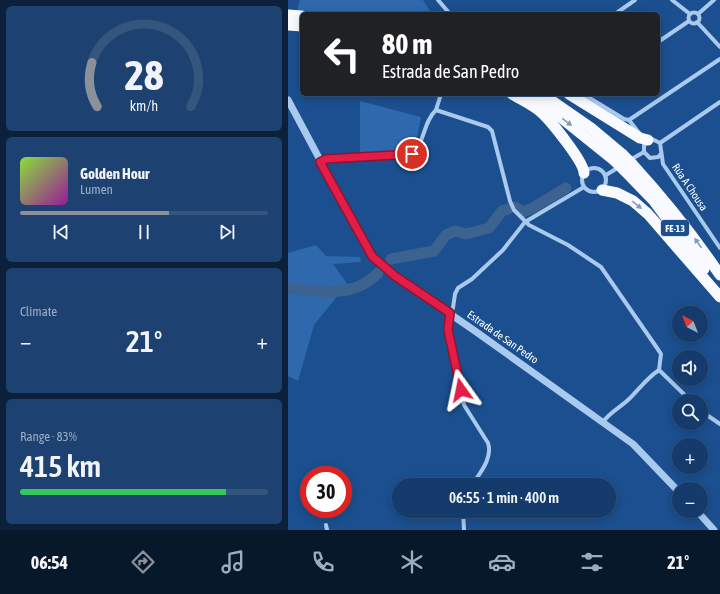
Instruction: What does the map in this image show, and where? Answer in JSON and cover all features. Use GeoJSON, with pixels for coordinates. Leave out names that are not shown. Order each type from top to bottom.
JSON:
{"type":"FeatureCollection","features":[{"type":"Feature","properties":{"kind":"highway"},"geometry":{"type":"LineString","coordinates":[[288,15],[300,16]]}},
{"type":"Feature","properties":{"kind":"highway"},"geometry":{"type":"LineString","coordinates":[[288,25],[300,26]]}},
{"type":"Feature","properties":{"kind":"highway"},"geometry":{"type":"LineString","coordinates":[[515,96],[536,108],[548,118],[582,163],[584,173]]}},
{"type":"Feature","properties":{"kind":"highway","name":"FE-13"},"geometry":{"type":"LineString","coordinates":[[526,96],[559,116],[618,157]]}},
{"type":"Feature","properties":{"kind":"highway","name":"FE-13"},"geometry":{"type":"LineString","coordinates":[[545,96],[591,128],[628,167],[665,200],[720,275]]}},
{"type":"Feature","properties":{"kind":"highway"},"geometry":{"type":"LineString","coordinates":[[573,96],[647,140]]}},
{"type":"Feature","properties":{"kind":"highway","name":"FE-13"},"geometry":{"type":"LineString","coordinates":[[628,167],[681,236],[720,291]]}},
{"type":"Feature","properties":{"kind":"highway"},"geometry":{"type":"LineString","coordinates":[[602,190],[617,193],[633,201],[648,214],[720,297]]}},
{"type":"Feature","properties":{"kind":"street"},"geometry":{"type":"LineString","coordinates":[[438,0],[448,12]]}},
{"type":"Feature","properties":{"kind":"street"},"geometry":{"type":"LineString","coordinates":[[618,12],[635,0]]}},
{"type":"Feature","properties":{"kind":"street"},"geometry":{"type":"LineString","coordinates":[[672,0],[690,14]]}},
{"type":"Feature","properties":{"kind":"street"},"geometry":{"type":"LineString","coordinates":[[698,14],[714,0]]}},
{"type":"Feature","properties":{"kind":"street"},"geometry":{"type":"LineString","coordinates":[[690,14],[694,12],[698,14]]}},
{"type":"Feature","properties":{"kind":"street"},"geometry":{"type":"LineString","coordinates":[[660,41],[689,21],[690,14]]}},
{"type":"Feature","properties":{"kind":"street"},"geometry":{"type":"LineString","coordinates":[[697,22],[699,19],[698,14]]}},
{"type":"Feature","properties":{"kind":"street"},"geometry":{"type":"LineString","coordinates":[[689,21],[693,23],[697,22]]}},
{"type":"Feature","properties":{"kind":"street"},"geometry":{"type":"LineString","coordinates":[[697,22],[720,48]]}},
{"type":"Feature","properties":{"kind":"street"},"geometry":{"type":"LineString","coordinates":[[627,120],[720,60]]}},
{"type":"Feature","properties":{"kind":"street"},"geometry":{"type":"LineString","coordinates":[[320,162],[326,159],[412,154],[418,149],[424,127],[431,114],[436,110],[440,96]]}},
{"type":"Feature","properties":{"kind":"street"},"geometry":{"type":"LineString","coordinates":[[586,96],[627,120],[647,140]]}},
{"type":"Feature","properties":{"kind":"street","name":"Estrada de San Pedro"},"geometry":{"type":"LineString","coordinates":[[288,100],[320,162],[372,256],[395,276],[450,313],[633,444],[672,485]]}},
{"type":"Feature","properties":{"kind":"street"},"geometry":{"type":"LineString","coordinates":[[660,143],[720,102]]}},
{"type":"Feature","properties":{"kind":"street"},"geometry":{"type":"LineString","coordinates":[[436,110],[482,124],[492,131],[510,201],[514,210],[525,222],[568,245],[601,267],[657,348],[660,354],[659,370],[684,394]]}},
{"type":"Feature","properties":{"kind":"street"},"geometry":{"type":"LineString","coordinates":[[655,139],[660,143],[662,148],[661,154],[654,158],[650,158],[644,152],[644,145],[647,140],[655,139]]}},
{"type":"Feature","properties":{"kind":"street"},"geometry":{"type":"LineString","coordinates":[[606,175],[644,152]]}},
{"type":"Feature","properties":{"kind":"street","name":"Rúa A Chousa"},"geometry":{"type":"LineString","coordinates":[[661,154],[663,164],[720,248]]}},
{"type":"Feature","properties":{"kind":"street"},"geometry":{"type":"LineString","coordinates":[[593,168],[598,168],[606,175],[606,186],[602,190],[592,192],[584,187],[582,178],[584,173],[593,168]]}},
{"type":"Feature","properties":{"kind":"street"},"geometry":{"type":"LineString","coordinates":[[476,478],[483,467],[490,449],[488,443],[464,405],[448,330],[450,313],[453,308],[455,294],[458,288],[472,279],[503,250],[525,222],[584,187]]}},
{"type":"Feature","properties":{"kind":"street"},"geometry":{"type":"LineString","coordinates":[[603,422],[606,417],[629,400],[647,378],[659,370]]}},
{"type":"Feature","properties":{"kind":"street"},"geometry":{"type":"LineString","coordinates":[[708,416],[720,424]]}},
{"type":"Feature","properties":{"kind":"street"},"geometry":{"type":"LineString","coordinates":[[463,518],[464,530]]}},
{"type":"Feature","properties":{"kind":"street"},"geometry":{"type":"LineString","coordinates":[[703,518],[714,530]]}},
{"type":"Feature","properties":{"kind":"street"},"geometry":{"type":"LineString","coordinates":[[326,525],[326,530]]}},
{"type":"Feature","properties":{"kind":"shaded area"},"geometry":{"type":"Polygon","coordinates":[[[300,0],[423,0],[431,12],[315,12],[297,10],[300,0]]]}},
{"type":"Feature","properties":{"kind":"shaded area"},"geometry":{"type":"Polygon","coordinates":[[[360,101],[421,117],[416,143],[411,151],[360,153],[360,101]]]}},
{"type":"Feature","properties":{"kind":"shaded area"},"geometry":{"type":"Polygon","coordinates":[[[316,245],[326,256],[360,257],[361,262],[333,264],[351,289],[340,293],[314,325],[298,381],[288,376],[288,253],[316,245]]]}},
{"type":"Feature","properties":{"kind":"waterway"},"geometry":{"type":"LineString","coordinates":[[515,207],[523,212],[533,208],[566,188]]}},
{"type":"Feature","properties":{"kind":"waterway"},"geometry":{"type":"LineString","coordinates":[[391,259],[434,251],[446,235],[455,231],[466,234],[489,228],[502,211],[508,209]]}},
{"type":"Feature","properties":{"kind":"waterway"},"geometry":{"type":"LineString","coordinates":[[288,288],[324,291],[347,290],[358,287],[369,281],[378,273]]}},
{"type":"Feature","properties":{"kind":"route"},"geometry":{"type":"LineString","coordinates":[[412,154],[326,159],[320,162],[372,256],[395,276],[450,313],[448,319],[448,330],[461,390]]}}]}
